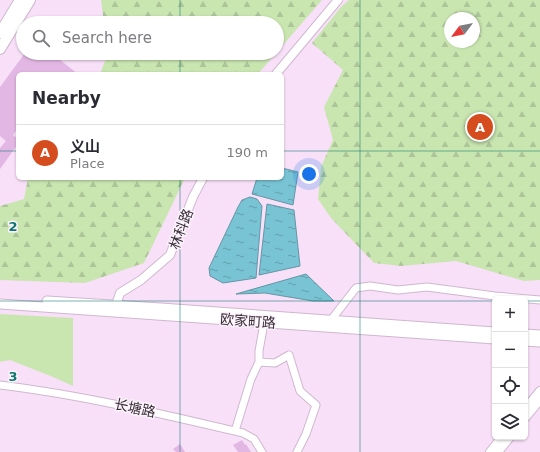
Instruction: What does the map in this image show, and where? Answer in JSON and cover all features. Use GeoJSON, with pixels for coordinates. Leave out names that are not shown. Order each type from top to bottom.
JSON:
{"type":"FeatureCollection","features":[{"type":"Feature","properties":{"kind":"main road"},"geometry":{"type":"LineString","coordinates":[[0,33],[20,0]]}},
{"type":"Feature","properties":{"kind":"main road"},"geometry":{"type":"LineString","coordinates":[[20,16],[30,0]]}},
{"type":"Feature","properties":{"kind":"main road"},"geometry":{"type":"LineString","coordinates":[[0,49],[16,23]]}},
{"type":"Feature","properties":{"kind":"main road","name":"欧家町路"},"geometry":{"type":"LineString","coordinates":[[0,298],[492,332]]}},
{"type":"Feature","properties":{"kind":"main road","name":"欧家町路"},"geometry":{"type":"LineString","coordinates":[[0,304],[492,339]]}},
{"type":"Feature","properties":{"kind":"main road"},"geometry":{"type":"LineString","coordinates":[[528,334],[540,335]]}},
{"type":"Feature","properties":{"kind":"main road"},"geometry":{"type":"LineString","coordinates":[[528,341],[540,342]]}},
{"type":"Feature","properties":{"kind":"street"},"geometry":{"type":"LineString","coordinates":[[278,72],[338,0]]}},
{"type":"Feature","properties":{"kind":"street","name":"林科路"},"geometry":{"type":"LineString","coordinates":[[116,305],[120,293],[141,280],[170,255],[193,197],[202,180]]}},
{"type":"Feature","properties":{"kind":"street"},"geometry":{"type":"LineString","coordinates":[[331,320],[356,288],[370,286],[398,290],[427,287],[540,300]]}},
{"type":"Feature","properties":{"kind":"street"},"geometry":{"type":"LineString","coordinates":[[236,431],[251,379],[259,362],[259,351],[264,323]]}},
{"type":"Feature","properties":{"kind":"street"},"geometry":{"type":"LineString","coordinates":[[259,362],[275,363],[290,356],[300,391],[316,405],[298,452]]}},
{"type":"Feature","properties":{"kind":"street","name":"长塘路"},"geometry":{"type":"LineString","coordinates":[[0,385],[36,389],[114,403],[236,431],[254,439],[262,452]]}},
{"type":"Feature","properties":{"kind":"street"},"geometry":{"type":"LineString","coordinates":[[528,405],[540,391]]}},
{"type":"Feature","properties":{"kind":"street"},"geometry":{"type":"LineString","coordinates":[[528,414],[540,400]]}},
{"type":"Feature","properties":{"kind":"street"},"geometry":{"type":"LineString","coordinates":[[490,452],[500,440]]}},
{"type":"Feature","properties":{"kind":"street"},"geometry":{"type":"LineString","coordinates":[[498,452],[508,440]]}},
{"type":"Feature","properties":{"kind":"green space"},"geometry":{"type":"Polygon","coordinates":[[[101,0],[322,0],[284,44],[284,16],[103,16],[101,0]]]}},
{"type":"Feature","properties":{"kind":"green space"},"geometry":{"type":"Polygon","coordinates":[[[349,0],[540,0],[540,280],[524,281],[456,261],[401,266],[374,263],[331,218],[318,199],[321,167],[333,140],[324,107],[343,70],[312,43],[341,7],[349,0]]]}},
{"type":"Feature","properties":{"kind":"green space"},"geometry":{"type":"Polygon","coordinates":[[[105,60],[270,60],[260,72],[101,72],[105,60]]]}},
{"type":"Feature","properties":{"kind":"green space"},"geometry":{"type":"Polygon","coordinates":[[[28,180],[184,180],[144,263],[85,283],[0,280],[0,206],[24,199],[28,180]]]}},
{"type":"Feature","properties":{"kind":"green space"},"geometry":{"type":"Polygon","coordinates":[[[0,314],[73,318],[73,386],[10,360],[0,362],[0,314]]]}},
{"type":"Feature","properties":{"kind":"water"},"geometry":{"type":"Polygon","coordinates":[[[284,168],[298,172],[293,205],[252,194],[256,180],[284,180],[284,168]]]}},
{"type":"Feature","properties":{"kind":"water"},"geometry":{"type":"Polygon","coordinates":[[[250,197],[257,199],[262,206],[256,278],[223,283],[210,276],[209,268],[242,200],[250,197]]]}},
{"type":"Feature","properties":{"kind":"water"},"geometry":{"type":"Polygon","coordinates":[[[267,204],[294,210],[300,266],[259,275],[267,204]]]}},
{"type":"Feature","properties":{"kind":"water"},"geometry":{"type":"Polygon","coordinates":[[[306,274],[334,301],[313,301],[265,293],[236,294],[306,274]]]}},
{"type":"Feature","properties":{"kind":"building"},"geometry":{"type":"Polygon","coordinates":[[[20,60],[60,60],[75,72],[16,72],[16,131],[13,135],[16,137],[16,147],[0,169],[0,148],[6,141],[0,136],[0,87],[20,60]]]}},
{"type":"Feature","properties":{"kind":"building"},"geometry":{"type":"Polygon","coordinates":[[[242,440],[251,452],[238,452],[233,445],[242,440]]]}},
{"type":"Feature","properties":{"kind":"building"},"geometry":{"type":"Polygon","coordinates":[[[180,444],[185,452],[176,452],[173,449],[180,444]]]}},
{"type":"Feature","properties":{"kind":"place","name":"义山"},"geometry":{"type":"Point","coordinates":[480,127]}}]}
